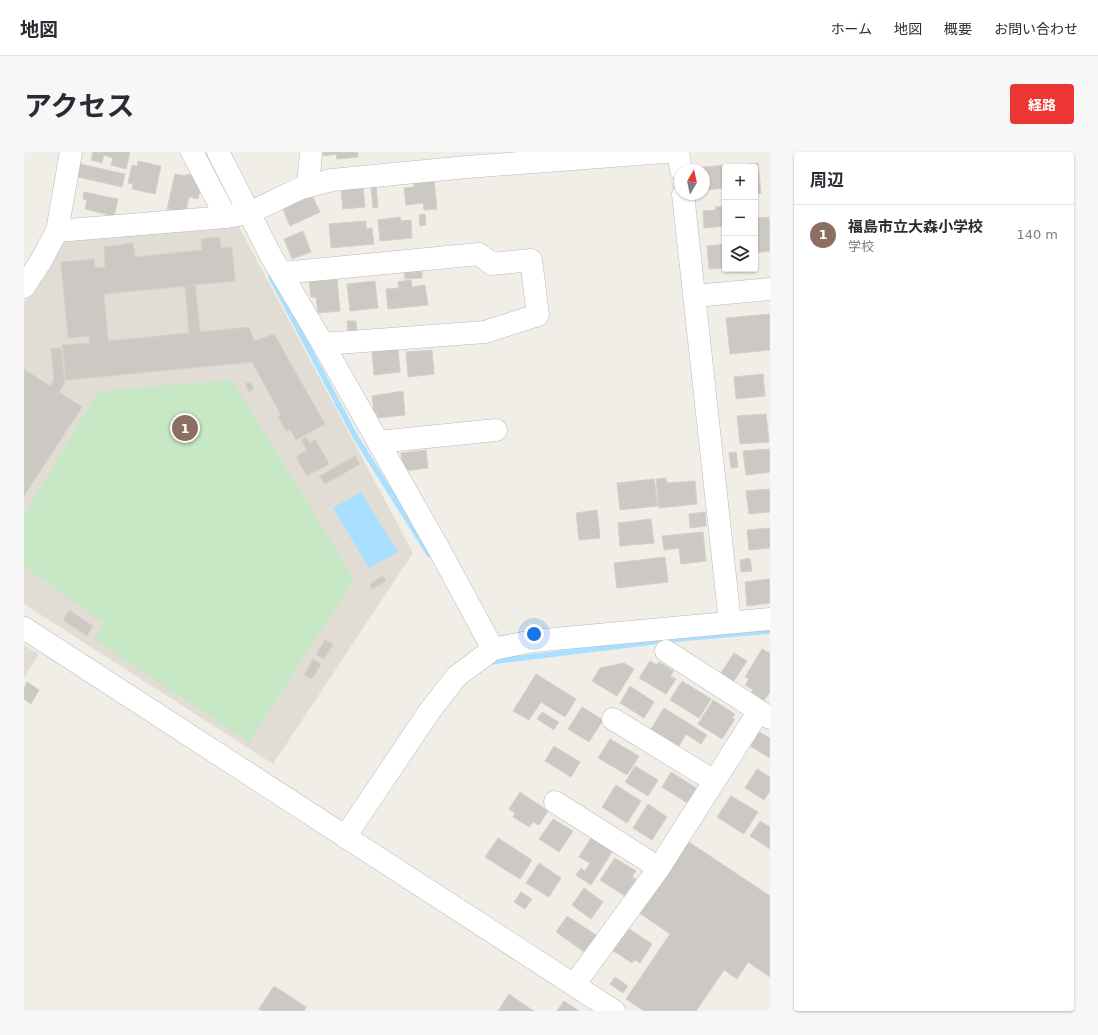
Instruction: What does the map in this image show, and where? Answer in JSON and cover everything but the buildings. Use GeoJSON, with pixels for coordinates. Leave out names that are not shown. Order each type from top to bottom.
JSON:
{"type":"FeatureCollection","features":[{"type":"Feature","properties":{"kind":"street"},"geometry":{"type":"LineString","coordinates":[[24,287],[41,261],[57,231],[64,184],[71,152]]}},
{"type":"Feature","properties":{"kind":"street"},"geometry":{"type":"LineString","coordinates":[[192,152],[237,215],[282,273],[440,551],[493,649]]}},
{"type":"Feature","properties":{"kind":"street"},"geometry":{"type":"LineString","coordinates":[[218,152],[237,215]]}},
{"type":"Feature","properties":{"kind":"street"},"geometry":{"type":"LineString","coordinates":[[308,186],[311,152]]}},
{"type":"Feature","properties":{"kind":"street"},"geometry":{"type":"LineString","coordinates":[[57,231],[237,215],[301,188],[332,180],[665,152]]}},
{"type":"Feature","properties":{"kind":"street"},"geometry":{"type":"LineString","coordinates":[[678,152],[680,164]]}},
{"type":"Feature","properties":{"kind":"street"},"geometry":{"type":"LineString","coordinates":[[684,200],[730,622]]}},
{"type":"Feature","properties":{"kind":"street"},"geometry":{"type":"LineString","coordinates":[[282,273],[480,254],[492,264],[531,260],[538,315],[485,332],[323,344]]}},
{"type":"Feature","properties":{"kind":"street"},"geometry":{"type":"LineString","coordinates":[[695,296],[770,289]]}},
{"type":"Feature","properties":{"kind":"street"},"geometry":{"type":"LineString","coordinates":[[378,442],[496,430]]}},
{"type":"Feature","properties":{"kind":"street"},"geometry":{"type":"LineString","coordinates":[[345,836],[429,712],[456,677],[493,649],[533,642],[770,619]]}},
{"type":"Feature","properties":{"kind":"street"},"geometry":{"type":"LineString","coordinates":[[24,628],[614,1011]]}},
{"type":"Feature","properties":{"kind":"street"},"geometry":{"type":"LineString","coordinates":[[574,985],[659,868],[714,781],[765,714],[666,651]]}},
{"type":"Feature","properties":{"kind":"street"},"geometry":{"type":"LineString","coordinates":[[613,719],[714,781]]}},
{"type":"Feature","properties":{"kind":"street"},"geometry":{"type":"LineString","coordinates":[[555,802],[659,868]]}},
{"type":"Feature","properties":{"kind":"shaded area"},"geometry":{"type":"Polygon","coordinates":[[[237,223],[413,553],[273,764],[24,604],[24,303],[69,233],[237,223]]]}},
{"type":"Feature","properties":{"kind":"shaded area"},"geometry":{"type":"Polygon","coordinates":[[[24,645],[39,654],[24,678],[24,645]]]}},
{"type":"Feature","properties":{"kind":"green space"},"geometry":{"type":"Polygon","coordinates":[[[232,380],[354,579],[249,742],[94,639],[104,623],[24,566],[24,515],[99,391],[232,380]]]}},
{"type":"Feature","properties":{"kind":"water"},"geometry":{"type":"Polygon","coordinates":[[[361,492],[398,552],[369,568],[333,508],[361,492]]]}},
{"type":"Feature","properties":{"kind":"waterway"},"geometry":{"type":"LineString","coordinates":[[271,277],[355,436],[429,554]]}},
{"type":"Feature","properties":{"kind":"waterway"},"geometry":{"type":"LineString","coordinates":[[489,661],[677,639],[770,631]]}},
{"type":"Feature","properties":{"kind":"place","name":"福島市立大森小学校"},"geometry":{"type":"Point","coordinates":[185,428]}}]}
